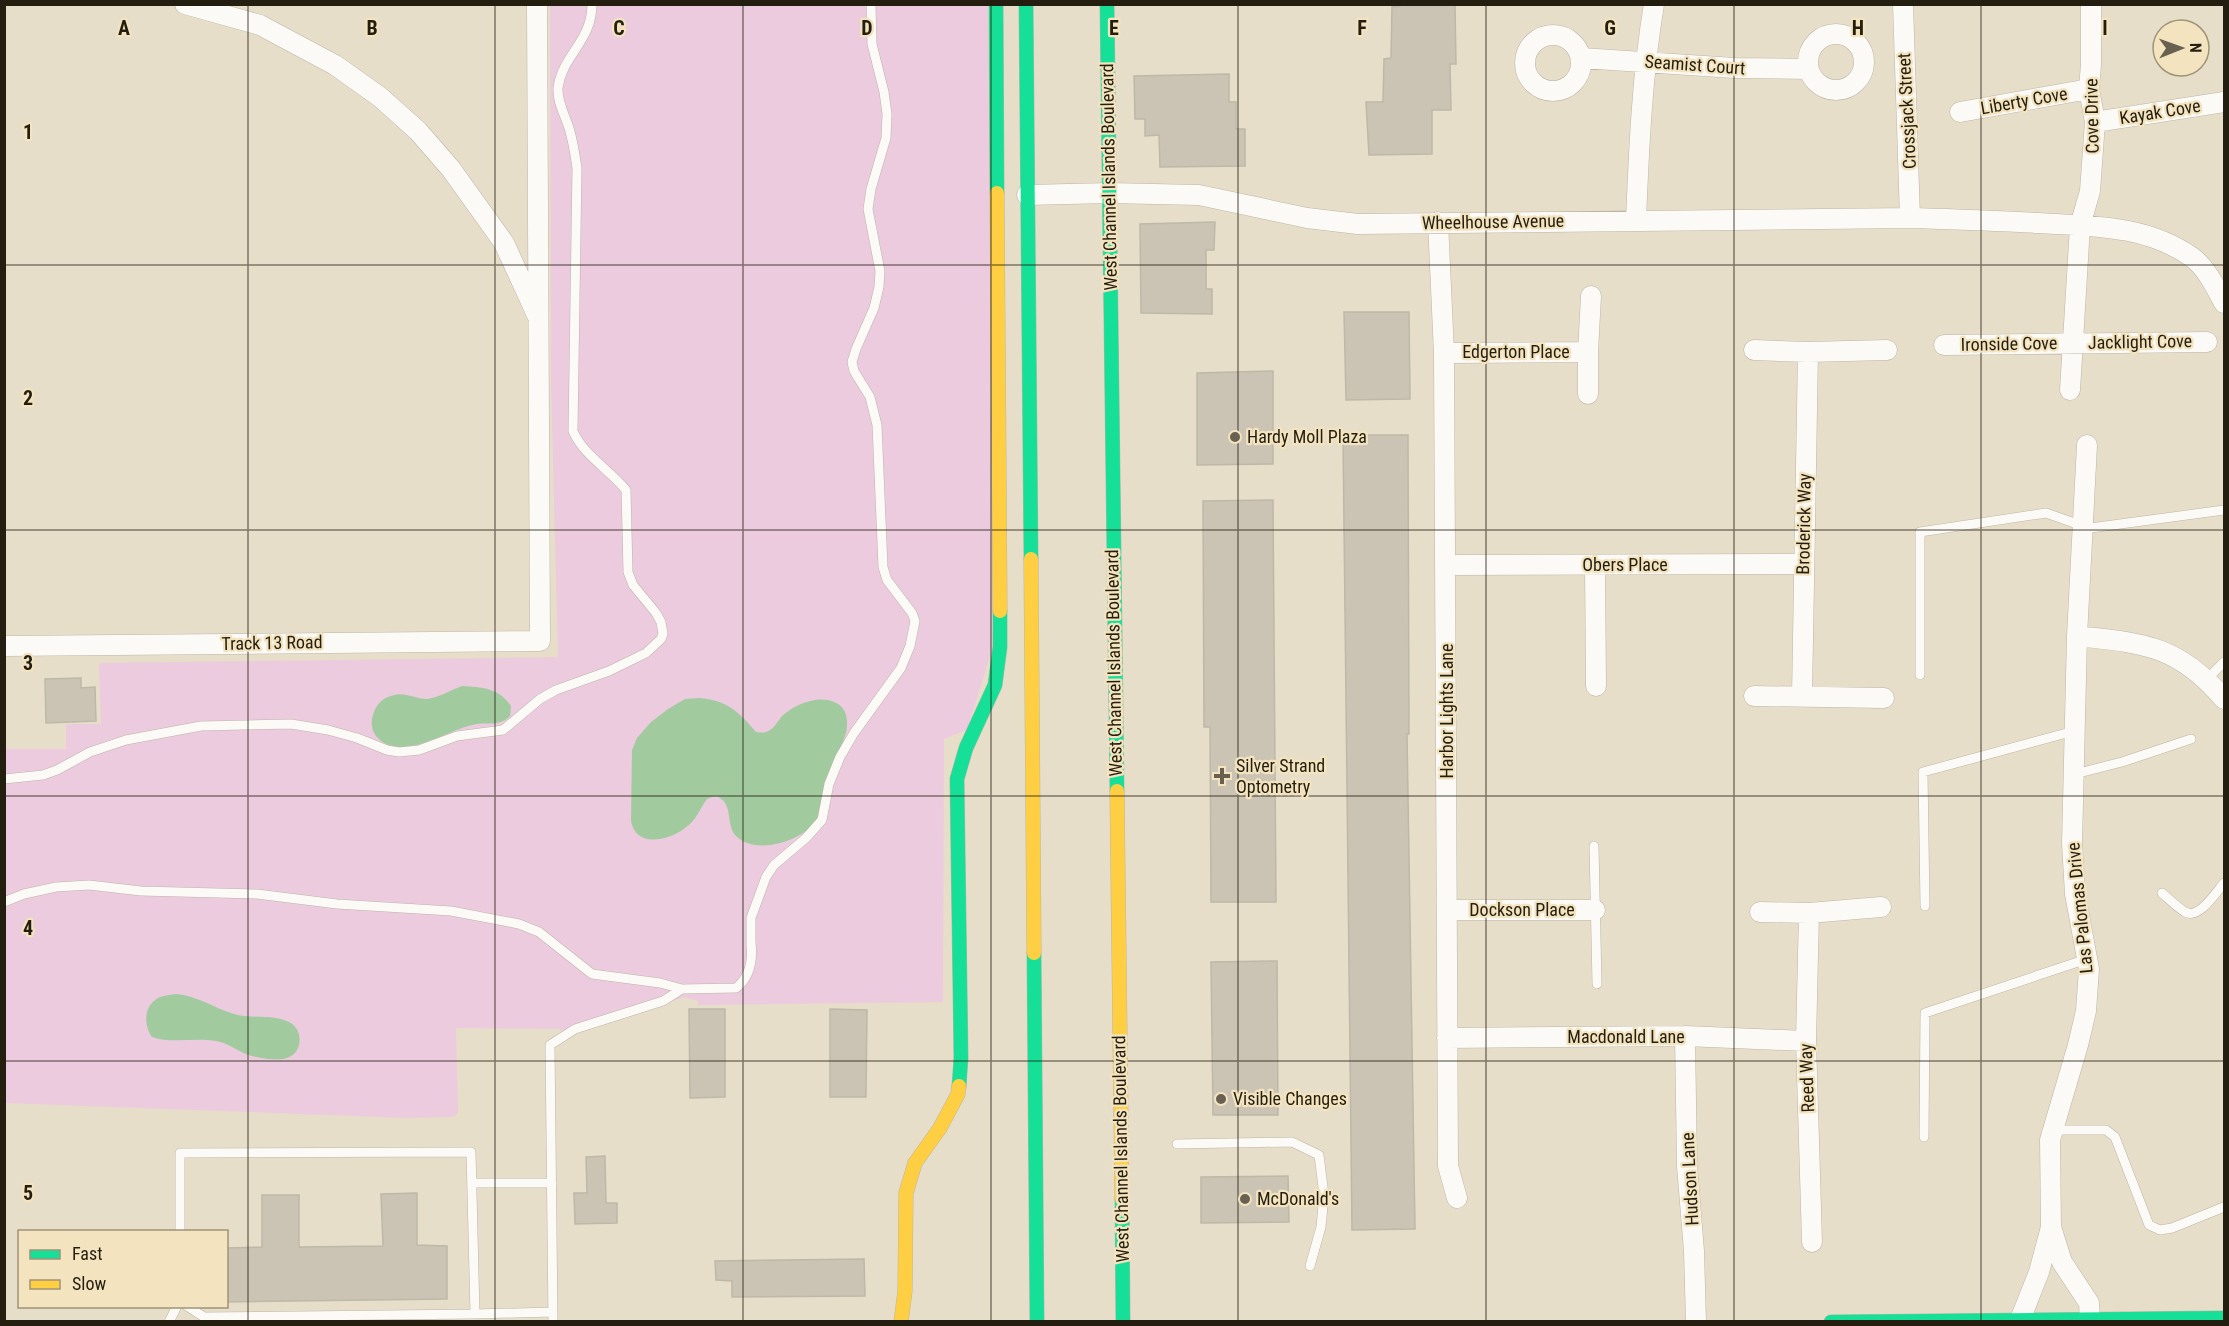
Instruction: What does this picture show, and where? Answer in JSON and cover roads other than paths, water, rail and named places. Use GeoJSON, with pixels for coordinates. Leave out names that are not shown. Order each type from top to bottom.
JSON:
{"type":"FeatureCollection","features":[{"type":"Feature","properties":{"kind":"main road"},"geometry":{"type":"LineString","coordinates":[[901,1322],[904,1292],[906,1193],[915,1163],[940,1128],[958,1095],[961,1058],[957,779],[966,748],[995,685],[1000,647],[996,4]]}},
{"type":"Feature","properties":{"kind":"main road"},"geometry":{"type":"LineString","coordinates":[[1026,4],[1037,1322]]}},
{"type":"Feature","properties":{"kind":"main road","name":"West Channel Islands Boulevard"},"geometry":{"type":"LineString","coordinates":[[1107,4],[1123,1322]]}},
{"type":"Feature","properties":{"kind":"main road"},"geometry":{"type":"LineString","coordinates":[[1830,1322],[2224,1318]]}},
{"type":"Feature","properties":{"kind":"street"},"geometry":{"type":"LineString","coordinates":[[185,4],[260,25],[289,39],[335,65],[380,97],[403,117],[451,169],[504,243],[540,320]]}},
{"type":"Feature","properties":{"kind":"street"},"geometry":{"type":"LineString","coordinates":[[537,4],[540,320]]}},
{"type":"Feature","properties":{"kind":"street"},"geometry":{"type":"LineString","coordinates":[[1636,220],[1638,152],[1646,61],[1654,4]]}},
{"type":"Feature","properties":{"kind":"street","name":"Crossjack Street"},"geometry":{"type":"LineString","coordinates":[[1903,4],[1910,218]]}},
{"type":"Feature","properties":{"kind":"street","name":"Cove Drive"},"geometry":{"type":"LineString","coordinates":[[2070,390],[2080,226],[2090,191],[2095,122],[2089,89],[2091,4]]}},
{"type":"Feature","properties":{"kind":"street","name":"Seamist Court"},"geometry":{"type":"LineString","coordinates":[[1581,58],[1736,68],[1809,69]]}},
{"type":"Feature","properties":{"kind":"street","name":"Liberty Cove"},"geometry":{"type":"LineString","coordinates":[[1960,112],[2089,89]]}},
{"type":"Feature","properties":{"kind":"street","name":"Kayak Cove"},"geometry":{"type":"LineString","coordinates":[[2095,122],[2224,102]]}},
{"type":"Feature","properties":{"kind":"street","name":"Wheelhouse Avenue"},"geometry":{"type":"LineString","coordinates":[[1027,195],[1108,193],[1198,195],[1338,223],[1910,218],[2080,226]]}},
{"type":"Feature","properties":{"kind":"street","name":"Harbor Lights Lane"},"geometry":{"type":"LineString","coordinates":[[1438,222],[1444,353],[1448,1166],[1457,1198]]}},
{"type":"Feature","properties":{"kind":"street"},"geometry":{"type":"LineString","coordinates":[[2080,226],[2127,230],[2177,248],[2195,259],[2217,288],[2224,303]]}},
{"type":"Feature","properties":{"kind":"street","name":"Edgerton Place"},"geometry":{"type":"LineString","coordinates":[[1588,394],[1591,296]]}},
{"type":"Feature","properties":{"kind":"street","name":"Track 13 Road"},"geometry":{"type":"LineString","coordinates":[[4,646],[540,641],[540,320]]}},
{"type":"Feature","properties":{"kind":"street","name":"Jacklight Cove"},"geometry":{"type":"LineString","coordinates":[[2073,343],[2207,342]]}},
{"type":"Feature","properties":{"kind":"street","name":"Ironside Cove"},"geometry":{"type":"LineString","coordinates":[[1944,345],[2073,343]]}},
{"type":"Feature","properties":{"kind":"street"},"geometry":{"type":"LineString","coordinates":[[1754,350],[1808,352],[1887,350]]}},
{"type":"Feature","properties":{"kind":"street","name":"Edgerton Place"},"geometry":{"type":"LineString","coordinates":[[1444,353],[1588,352]]}},
{"type":"Feature","properties":{"kind":"street","name":"Broderick Way"},"geometry":{"type":"LineString","coordinates":[[1802,696],[1808,352]]}},
{"type":"Feature","properties":{"kind":"street","name":"Las Palomas Drive"},"geometry":{"type":"LineString","coordinates":[[2087,445],[2077,636],[2072,844],[2075,894],[2089,969],[2086,1011],[2050,1140],[2051,1227],[2062,1262],[2089,1302],[2090,1320]]}},
{"type":"Feature","properties":{"kind":"street","name":"Obers Place"},"geometry":{"type":"LineString","coordinates":[[1446,565],[1804,564]]}},
{"type":"Feature","properties":{"kind":"street"},"geometry":{"type":"LineString","coordinates":[[1595,565],[1596,686]]}},
{"type":"Feature","properties":{"kind":"street"},"geometry":{"type":"LineString","coordinates":[[2077,636],[2150,646],[2189,664],[2207,679],[2224,699]]}},
{"type":"Feature","properties":{"kind":"street"},"geometry":{"type":"LineString","coordinates":[[1754,696],[1884,698]]}},
{"type":"Feature","properties":{"kind":"street"},"geometry":{"type":"LineString","coordinates":[[1760,912],[1809,914],[1881,907]]}},
{"type":"Feature","properties":{"kind":"street","name":"Dockson Place"},"geometry":{"type":"LineString","coordinates":[[1448,910],[1595,910]]}},
{"type":"Feature","properties":{"kind":"street","name":"Reed Way"},"geometry":{"type":"LineString","coordinates":[[1809,914],[1806,1041],[1812,1242]]}},
{"type":"Feature","properties":{"kind":"street","name":"Macdonald Lane"},"geometry":{"type":"LineString","coordinates":[[1447,1038],[1685,1036],[1806,1041]]}},
{"type":"Feature","properties":{"kind":"street","name":"Hudson Lane"},"geometry":{"type":"LineString","coordinates":[[1685,1036],[1687,1166],[1694,1251],[1696,1322]]}},
{"type":"Feature","properties":{"kind":"street"},"geometry":{"type":"LineString","coordinates":[[2020,1320],[2039,1272],[2051,1227]]}},
{"type":"Feature","properties":{"kind":"lane"},"geometry":{"type":"LineString","coordinates":[[4,779],[43,775],[90,752],[126,740],[201,726],[291,724],[357,738],[387,750],[410,752],[457,736],[503,730],[540,699],[556,690],[629,662],[658,644],[663,634],[661,622],[633,585],[628,572],[626,490],[586,452],[577,441],[573,431],[577,168],[574,144],[561,107],[558,90],[563,69],[590,27],[592,4]]}},
{"type":"Feature","properties":{"kind":"lane"},"geometry":{"type":"LineString","coordinates":[[4,902],[24,894],[56,887],[89,885],[141,891],[257,894],[337,904],[451,911],[519,924],[539,932],[592,974],[660,983],[682,989],[736,988],[742,983],[748,972],[751,946],[747,917],[774,866],[806,838],[822,820],[833,770],[854,733],[901,668],[910,646],[915,621],[912,613],[887,580],[883,567],[877,425],[870,397],[854,371],[852,362],[874,308],[880,271],[868,209],[871,189],[886,138],[886,114],[884,92],[872,44],[871,4]]}},
{"type":"Feature","properties":{"kind":"lane"},"geometry":{"type":"LineString","coordinates":[[1920,675],[1920,532],[2046,513],[2083,528],[2224,510]]}},
{"type":"Feature","properties":{"kind":"lane"},"geometry":{"type":"LineString","coordinates":[[2207,679],[2224,662]]}},
{"type":"Feature","properties":{"kind":"lane"},"geometry":{"type":"LineString","coordinates":[[1925,906],[1923,772],[2074,731]]}},
{"type":"Feature","properties":{"kind":"lane"},"geometry":{"type":"LineString","coordinates":[[2075,774],[2122,762],[2191,739]]}},
{"type":"Feature","properties":{"kind":"lane"},"geometry":{"type":"LineString","coordinates":[[1594,846],[1597,984]]}},
{"type":"Feature","properties":{"kind":"lane"},"geometry":{"type":"LineString","coordinates":[[2162,893],[2186,913],[2191,914],[2202,908],[2224,883]]}},
{"type":"Feature","properties":{"kind":"lane"},"geometry":{"type":"LineString","coordinates":[[1924,1137],[1925,1013],[2087,959]]}},
{"type":"Feature","properties":{"kind":"lane"},"geometry":{"type":"LineString","coordinates":[[190,1308],[204,1317],[475,1314],[553,1317],[550,1045],[575,1029],[663,1000],[682,989]]}},
{"type":"Feature","properties":{"kind":"lane"},"geometry":{"type":"LineString","coordinates":[[2052,1130],[2106,1130],[2115,1137],[2149,1225],[2160,1230],[2172,1228],[2224,1208]]}},
{"type":"Feature","properties":{"kind":"lane"},"geometry":{"type":"LineString","coordinates":[[1177,1144],[1292,1142],[1319,1155],[1324,1195],[1321,1227],[1310,1266]]}},
{"type":"Feature","properties":{"kind":"lane"},"geometry":{"type":"LineString","coordinates":[[180,1230],[180,1153],[471,1152],[475,1314]]}},
{"type":"Feature","properties":{"kind":"lane"},"geometry":{"type":"LineString","coordinates":[[472,1182],[552,1183]]}},
{"type":"Feature","properties":{"kind":"lane"},"geometry":{"type":"LineString","coordinates":[[169,1322],[176,1308]]}},
{"type":"Feature","properties":{"kind":"place","name":"Hardy Moll Plaza"},"geometry":{"type":"Point","coordinates":[1235,437]}},
{"type":"Feature","properties":{"kind":"place","name":"Silver Strand Optometry"},"geometry":{"type":"Point","coordinates":[1222,776]}},
{"type":"Feature","properties":{"kind":"place","name":"Visible Changes"},"geometry":{"type":"Point","coordinates":[1221,1099]}},
{"type":"Feature","properties":{"kind":"place","name":"McDonald's"},"geometry":{"type":"Point","coordinates":[1245,1199]}}]}
